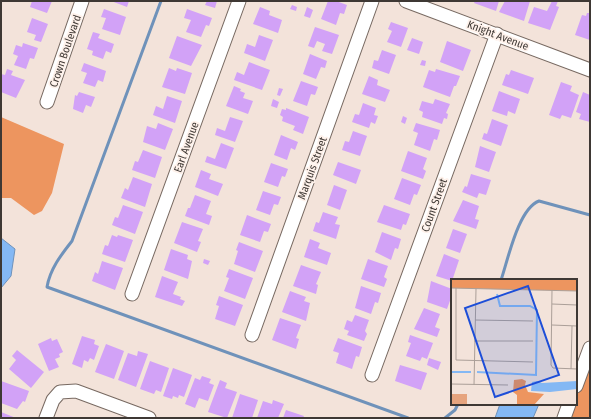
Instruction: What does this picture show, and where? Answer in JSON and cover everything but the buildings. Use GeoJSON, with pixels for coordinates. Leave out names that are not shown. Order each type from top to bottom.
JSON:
{"type":"FeatureCollection","features":[{"type":"Feature","properties":{"kind":"street","name":"Crown Boulevard"},"geometry":{"type":"LineString","coordinates":[[47,102],[82,1]]}},
{"type":"Feature","properties":{"kind":"street","name":"Earl Avenue"},"geometry":{"type":"LineString","coordinates":[[132,294],[239,1]]}},
{"type":"Feature","properties":{"kind":"street","name":"Marquis Street"},"geometry":{"type":"LineString","coordinates":[[252,335],[372,1]]}},
{"type":"Feature","properties":{"kind":"street","name":"Knight Avenue"},"geometry":{"type":"LineString","coordinates":[[406,1],[590,70]]}},
{"type":"Feature","properties":{"kind":"street","name":"Count Street"},"geometry":{"type":"LineString","coordinates":[[372,375],[497,34]]}},
{"type":"Feature","properties":{"kind":"street"},"geometry":{"type":"LineString","coordinates":[[577,383],[590,348]]}},
{"type":"Feature","properties":{"kind":"street"},"geometry":{"type":"LineString","coordinates":[[46,418],[53,400],[60,392],[76,391],[149,418]]}},
{"type":"Feature","properties":{"kind":"street"},"geometry":{"type":"LineString","coordinates":[[564,418],[569,405]]}},
{"type":"Feature","properties":{"kind":"shaded area"},"geometry":{"type":"Polygon","coordinates":[[[1,117],[64,144],[52,193],[42,211],[34,215],[11,198],[1,198],[1,117]]]}},
{"type":"Feature","properties":{"kind":"shaded area"},"geometry":{"type":"Polygon","coordinates":[[[590,348],[590,418],[564,418],[569,405],[577,405],[577,383],[590,348]]]}},
{"type":"Feature","properties":{"kind":"water"},"geometry":{"type":"Polygon","coordinates":[[[1,238],[15,249],[11,276],[1,288],[1,238]]]}},
{"type":"Feature","properties":{"kind":"water"},"geometry":{"type":"Polygon","coordinates":[[[500,405],[539,405],[533,418],[495,418],[500,405]]]}},
{"type":"Feature","properties":{"kind":"waterway"},"geometry":{"type":"LineString","coordinates":[[161,1],[72,241],[53,268],[47,287],[408,418]]}},
{"type":"Feature","properties":{"kind":"waterway"},"geometry":{"type":"LineString","coordinates":[[501,279],[520,224],[525,214],[532,206],[539,201],[590,215]]}},
{"type":"Feature","properties":{"kind":"waterway"},"geometry":{"type":"LineString","coordinates":[[445,418],[455,410],[458,405]]}}]}
